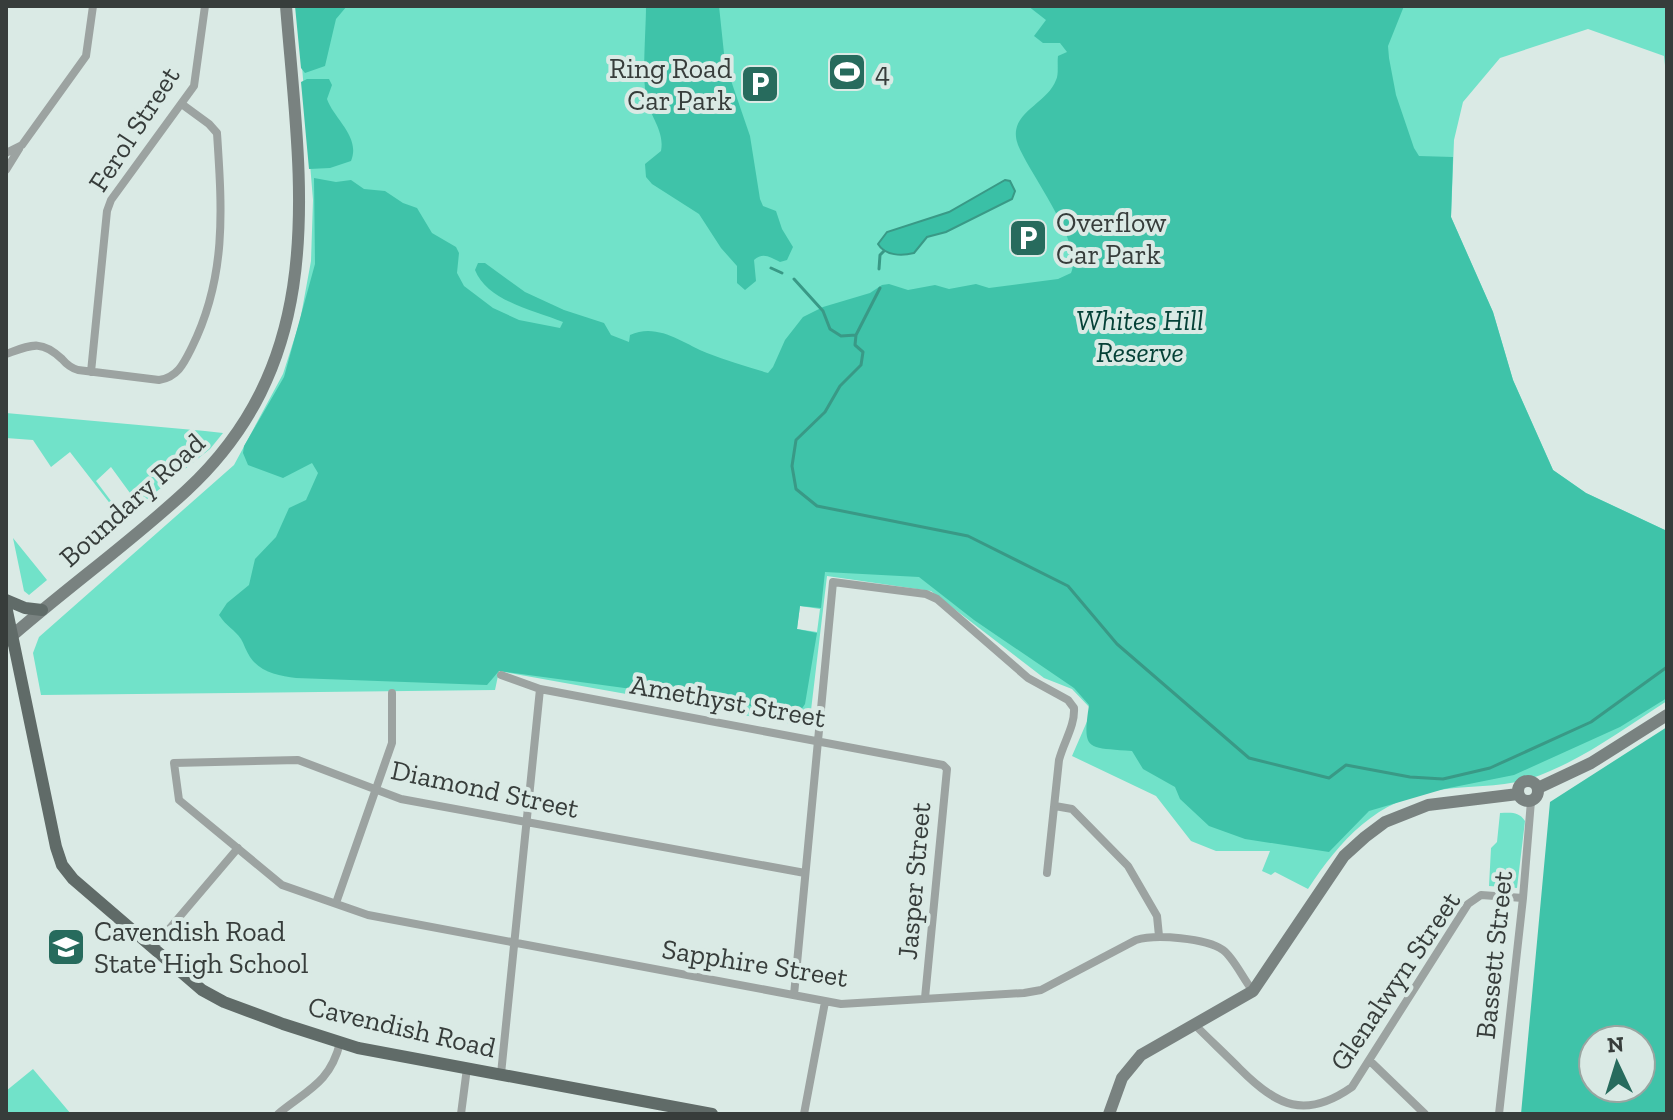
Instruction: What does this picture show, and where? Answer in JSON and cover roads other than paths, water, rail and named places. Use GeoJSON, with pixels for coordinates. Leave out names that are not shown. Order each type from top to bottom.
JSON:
{"type":"FeatureCollection","features":[{"type":"Feature","properties":{"kind":"main road"},"geometry":{"type":"LineString","coordinates":[[6,603],[42,610]]}},
{"type":"Feature","properties":{"kind":"main road","name":"Cavendish Road"},"geometry":{"type":"LineString","coordinates":[[6,603],[9,639],[20,673],[62,865],[79,886],[214,997],[340,1043],[712,1114]]}},
{"type":"Feature","properties":{"kind":"main road"},"geometry":{"type":"LineString","coordinates":[[6,667],[20,673]]}},
{"type":"Feature","properties":{"kind":"street"},"geometry":{"type":"LineString","coordinates":[[6,170],[86,56],[93,6]]}},
{"type":"Feature","properties":{"kind":"street","name":"Ferol Street"},"geometry":{"type":"LineString","coordinates":[[91,372],[107,211],[111,200],[183,105],[198,77],[205,6]]}},
{"type":"Feature","properties":{"kind":"street","name":"Boundary Road"},"geometry":{"type":"LineString","coordinates":[[9,639],[200,477],[226,448],[254,405],[276,359],[293,301],[301,218],[286,6]]}},
{"type":"Feature","properties":{"kind":"street"},"geometry":{"type":"LineString","coordinates":[[6,354],[41,345],[50,347],[70,368],[159,380],[169,378],[183,364],[199,332],[210,299],[217,269],[223,209],[217,133],[183,105]]}},
{"type":"Feature","properties":{"kind":"street"},"geometry":{"type":"LineString","coordinates":[[6,153],[22,145]]}},
{"type":"Feature","properties":{"kind":"street"},"geometry":{"type":"LineString","coordinates":[[794,995],[833,582],[926,594],[937,599],[1028,678],[1068,700],[1074,708],[1075,721],[1059,760],[1047,873]]}},
{"type":"Feature","properties":{"kind":"street","name":"Amethyst Street"},"geometry":{"type":"LineString","coordinates":[[501,675],[540,689],[924,759],[947,769]]}},
{"type":"Feature","properties":{"kind":"street"},"geometry":{"type":"LineString","coordinates":[[501,1074],[540,689]]}},
{"type":"Feature","properties":{"kind":"street"},"geometry":{"type":"LineString","coordinates":[[336,903],[392,743],[392,693]]}},
{"type":"Feature","properties":{"kind":"street"},"geometry":{"type":"LineString","coordinates":[[1538,788],[1591,763],[1667,715]]}},
{"type":"Feature","properties":{"kind":"street","name":"Diamond Street"},"geometry":{"type":"LineString","coordinates":[[238,848],[179,800],[174,763],[288,758],[401,799],[805,873]]}},
{"type":"Feature","properties":{"kind":"street","name":"Jasper Street"},"geometry":{"type":"LineString","coordinates":[[925,998],[947,769]]}},
{"type":"Feature","properties":{"kind":"street"},"geometry":{"type":"LineString","coordinates":[[1525,781],[1533,782],[1538,788],[1537,796],[1531,801],[1523,800],[1518,794],[1519,786],[1525,781]]}},
{"type":"Feature","properties":{"kind":"street"},"geometry":{"type":"LineString","coordinates":[[1109,1114],[1122,1078],[1135,1060],[1253,991],[1344,856],[1375,830],[1407,811],[1428,805],[1518,794]]}},
{"type":"Feature","properties":{"kind":"street","name":"Bassett Street"},"geometry":{"type":"LineString","coordinates":[[1499,1114],[1531,801]]}},
{"type":"Feature","properties":{"kind":"street"},"geometry":{"type":"LineString","coordinates":[[1055,806],[1072,809],[1128,866],[1157,916],[1159,936]]}},
{"type":"Feature","properties":{"kind":"street"},"geometry":{"type":"LineString","coordinates":[[153,948],[238,848]]}},
{"type":"Feature","properties":{"kind":"street","name":"Sapphire Street"},"geometry":{"type":"LineString","coordinates":[[238,848],[282,885],[368,915],[825,1002],[841,1004],[1041,990],[1136,940],[1159,936],[1214,946],[1224,951],[1253,991]]}},
{"type":"Feature","properties":{"kind":"street","name":"Glenalwyn Street"},"geometry":{"type":"LineString","coordinates":[[1195,1025],[1262,1091],[1282,1104],[1315,1111],[1345,1092],[1369,1060],[1468,904],[1481,895],[1523,898]]}},
{"type":"Feature","properties":{"kind":"street"},"geometry":{"type":"LineString","coordinates":[[804,1114],[825,1002]]}},
{"type":"Feature","properties":{"kind":"street"},"geometry":{"type":"LineString","coordinates":[[285,1112],[328,1074],[335,1063],[340,1043]]}},
{"type":"Feature","properties":{"kind":"street"},"geometry":{"type":"LineString","coordinates":[[1369,1060],[1425,1114]]}},
{"type":"Feature","properties":{"kind":"street"},"geometry":{"type":"LineString","coordinates":[[461,1114],[467,1068]]}},
{"type":"Feature","properties":{"kind":"waterway"},"geometry":{"type":"LineString","coordinates":[[879,269],[880,255],[884,251]]}},
{"type":"Feature","properties":{"kind":"waterway"},"geometry":{"type":"LineString","coordinates":[[771,268],[782,273]]}},
{"type":"Feature","properties":{"kind":"waterway"},"geometry":{"type":"LineString","coordinates":[[794,279],[823,311],[830,329],[841,336],[856,335]]}},
{"type":"Feature","properties":{"kind":"waterway"},"geometry":{"type":"LineString","coordinates":[[880,288],[856,335],[855,345],[863,352],[861,365],[840,386],[825,412],[796,440],[792,466],[796,489],[817,506],[968,536],[1068,586],[1117,644],[1249,758],[1329,778],[1346,765],[1410,777],[1443,779],[1490,768],[1591,722],[1667,667]]}},
{"type":"Feature","properties":{"kind":"place","name":"4"},"geometry":{"type":"Point","coordinates":[847,72]}},
{"type":"Feature","properties":{"kind":"place","name":"Ring Road Car Park"},"geometry":{"type":"Point","coordinates":[760,84]}},
{"type":"Feature","properties":{"kind":"place","name":"Overflow Car Park"},"geometry":{"type":"Point","coordinates":[1028,238]}},
{"type":"Feature","properties":{"kind":"place","name":"Cavendish Road State High School"},"geometry":{"type":"Point","coordinates":[66,947]}},
{"type":"Feature","properties":{"kind":"park label","name":"Whites Hill Reserve"},"geometry":{"type":"Point","coordinates":[1140,336]}}]}
